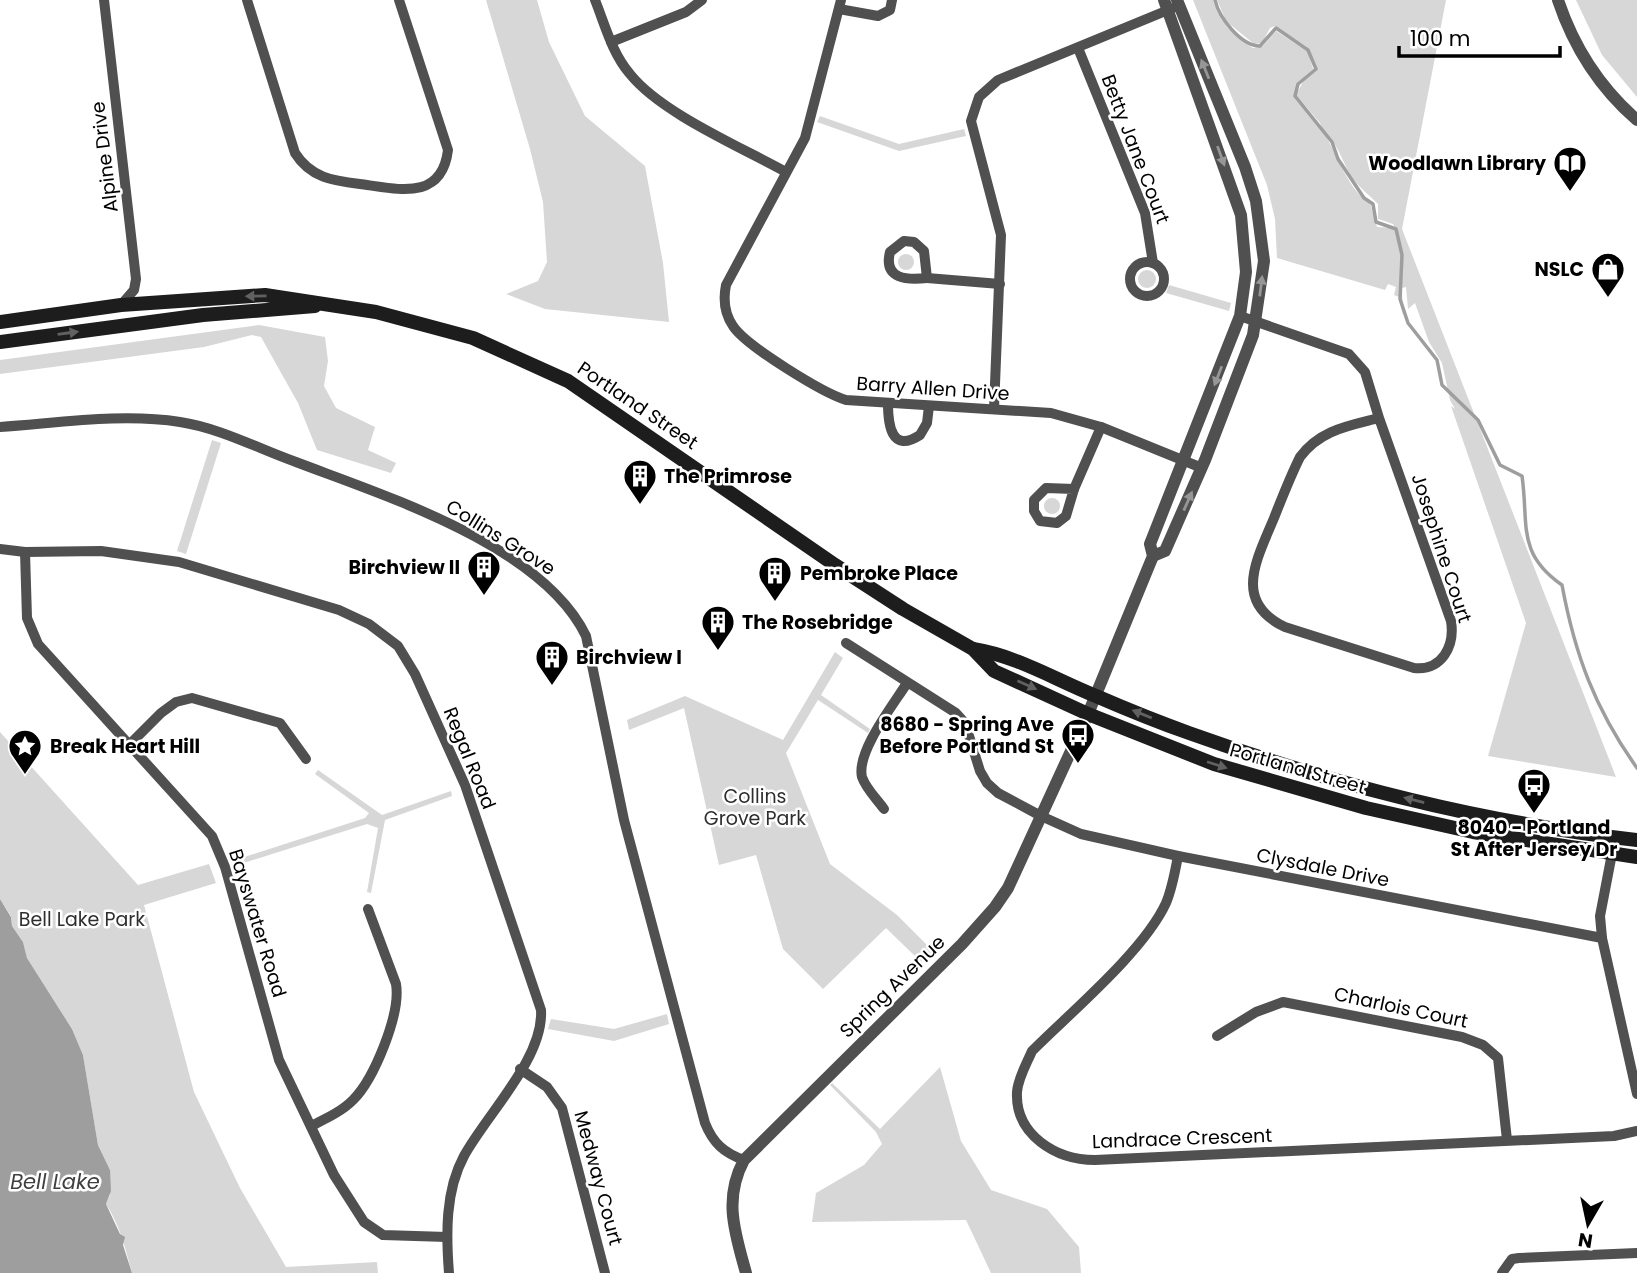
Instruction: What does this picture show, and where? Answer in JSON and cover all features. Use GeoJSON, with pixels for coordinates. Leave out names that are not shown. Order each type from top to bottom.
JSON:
{"type":"FeatureCollection","features":[{"type":"Feature","properties":{"kind":"main road","name":"Portland Street"},"geometry":{"type":"LineString","coordinates":[[0,322],[121,305],[265,295],[295,297],[376,312],[449,330],[528,361],[568,381],[858,580],[973,649],[994,671],[1088,714],[1214,764],[1366,807],[1473,832],[1637,857]]}},
{"type":"Feature","properties":{"kind":"main road","name":"Portland Street"},"geometry":{"type":"LineString","coordinates":[[0,342],[203,315],[323,304]]}},
{"type":"Feature","properties":{"kind":"main road","name":"Portland Street"},"geometry":{"type":"LineString","coordinates":[[973,649],[1002,653],[1095,696],[1188,733],[1370,789],[1461,812],[1637,840]]}},
{"type":"Feature","properties":{"kind":"street","name":"Alpine Drive"},"geometry":{"type":"LineString","coordinates":[[104,0],[136,279],[134,290],[121,305]]}},
{"type":"Feature","properties":{"kind":"street"},"geometry":{"type":"LineString","coordinates":[[247,0],[295,153],[302,164],[329,180],[410,190],[427,186],[440,174],[448,150],[399,0]]}},
{"type":"Feature","properties":{"kind":"street"},"geometry":{"type":"LineString","coordinates":[[595,0],[611,42],[630,75],[652,95],[786,172]]}},
{"type":"Feature","properties":{"kind":"street"},"geometry":{"type":"LineString","coordinates":[[611,42],[686,12],[702,0]]}},
{"type":"Feature","properties":{"kind":"street"},"geometry":{"type":"LineString","coordinates":[[840,5],[878,16],[890,10],[892,0]]}},
{"type":"Feature","properties":{"kind":"street"},"geometry":{"type":"LineString","coordinates":[[1558,0],[1576,44],[1593,73],[1605,90],[1637,120]]}},
{"type":"Feature","properties":{"kind":"street"},"geometry":{"type":"LineString","coordinates":[[994,409],[1001,235],[972,132],[975,105],[983,91],[998,80],[1078,48],[1172,4]]}},
{"type":"Feature","properties":{"kind":"street"},"geometry":{"type":"LineString","coordinates":[[1172,4],[1256,201],[1264,261],[1257,321],[1202,468],[1165,551],[1153,556],[1150,544],[1240,316],[1246,272],[1241,215],[1172,4]]}},
{"type":"Feature","properties":{"kind":"street","name":"Barry Allen Drive"},"geometry":{"type":"LineString","coordinates":[[840,5],[813,117],[730,273],[724,294],[725,310],[737,332],[819,389],[846,400],[1051,413],[1101,428],[1202,468]]}},
{"type":"Feature","properties":{"kind":"street","name":"Betty Jane Court"},"geometry":{"type":"LineString","coordinates":[[1078,48],[1145,213],[1153,263]]}},
{"type":"Feature","properties":{"kind":"street"},"geometry":{"type":"LineString","coordinates":[[928,278],[926,255],[922,247],[904,241],[892,248],[888,262],[895,275],[904,279],[928,278],[1000,284]]}},
{"type":"Feature","properties":{"kind":"street","name":"Josephine Court"},"geometry":{"type":"LineString","coordinates":[[1240,316],[1349,354],[1365,372],[1451,621],[1453,634],[1450,648],[1441,660],[1426,668],[1414,668],[1285,627],[1266,615],[1252,588],[1254,567],[1305,450],[1331,430],[1379,418]]}},
{"type":"Feature","properties":{"kind":"street"},"geometry":{"type":"LineString","coordinates":[[888,403],[892,435],[903,441],[920,435],[926,423],[929,405]]}},
{"type":"Feature","properties":{"kind":"street","name":"Collins Grove"},"geometry":{"type":"LineString","coordinates":[[0,427],[136,418],[183,422],[419,507],[476,538],[555,592],[570,609],[586,636],[624,820],[705,1123],[713,1142],[744,1160]]}},
{"type":"Feature","properties":{"kind":"street"},"geometry":{"type":"LineString","coordinates":[[1074,489],[1046,488],[1033,505],[1036,517],[1051,524],[1062,520],[1101,428]]}},
{"type":"Feature","properties":{"kind":"street","name":"Regal Road"},"geometry":{"type":"LineString","coordinates":[[0,549],[25,552],[101,551],[179,562],[339,610],[369,624],[397,646],[415,674],[465,785],[540,1000],[541,1028],[520,1069],[463,1157],[454,1180],[447,1237],[449,1273]]}},
{"type":"Feature","properties":{"kind":"street","name":"Bayswater Road"},"geometry":{"type":"LineString","coordinates":[[25,552],[26,608],[34,638],[212,836],[228,879],[279,1060],[334,1175],[364,1222],[373,1230],[393,1237],[447,1237]]}},
{"type":"Feature","properties":{"kind":"street","name":"Spring Avenue"},"geometry":{"type":"LineString","coordinates":[[746,1273],[731,1209],[735,1180],[744,1160],[982,924],[1008,888],[1088,714],[1153,556]]}},
{"type":"Feature","properties":{"kind":"street","name":"Clysdale Drive"},"geometry":{"type":"LineString","coordinates":[[846,643],[907,683],[944,703],[965,723],[988,783],[999,793],[1080,834],[1178,856],[1602,938]]}},
{"type":"Feature","properties":{"kind":"street"},"geometry":{"type":"LineString","coordinates":[[884,809],[867,787],[862,768],[872,740],[907,683]]}},
{"type":"Feature","properties":{"kind":"street"},"geometry":{"type":"LineString","coordinates":[[131,743],[176,702],[192,698],[280,723],[306,759]]}},
{"type":"Feature","properties":{"kind":"street"},"geometry":{"type":"LineString","coordinates":[[1615,838],[1600,916],[1602,938],[1637,1094]]}},
{"type":"Feature","properties":{"kind":"street","name":"Landrace Crescent"},"geometry":{"type":"LineString","coordinates":[[1178,856],[1167,901],[1142,941],[1032,1051],[1017,1091],[1023,1122],[1032,1135],[1064,1156],[1095,1160],[1614,1136],[1637,1131]]}},
{"type":"Feature","properties":{"kind":"street"},"geometry":{"type":"LineString","coordinates":[[311,1126],[347,1106],[361,1090],[394,1018],[398,996],[396,984],[368,909]]}},
{"type":"Feature","properties":{"kind":"street","name":"Charlois Court"},"geometry":{"type":"LineString","coordinates":[[1216,1036],[1256,1012],[1283,1002],[1473,1041],[1492,1051],[1498,1058],[1507,1140]]}},
{"type":"Feature","properties":{"kind":"street","name":"Medway Court"},"geometry":{"type":"LineString","coordinates":[[520,1069],[547,1087],[562,1108],[605,1273]]}},
{"type":"Feature","properties":{"kind":"street"},"geometry":{"type":"LineString","coordinates":[[1502,1273],[1513,1259],[1518,1258],[1637,1253]]}},
{"type":"Feature","properties":{"kind":"green space"},"geometry":{"type":"Polygon","coordinates":[[[486,0],[537,0],[549,42],[585,116],[645,166],[663,263],[669,322],[545,309],[506,294],[538,281],[547,262],[543,202],[486,0]]]}},
{"type":"Feature","properties":{"kind":"green space"},"geometry":{"type":"Polygon","coordinates":[[[1193,0],[1213,0],[1228,28],[1253,48],[1263,46],[1276,31],[1308,52],[1313,69],[1298,82],[1294,95],[1324,134],[1320,123],[1296,95],[1306,76],[1317,69],[1307,47],[1275,26],[1270,28],[1262,43],[1254,44],[1226,21],[1217,0],[1446,0],[1402,229],[1616,777],[1488,756],[1526,623],[1451,406],[1455,409],[1450,400],[1442,363],[1429,342],[1415,303],[1408,309],[1406,287],[1402,288],[1403,315],[1399,297],[1394,295],[1396,287],[1388,284],[1385,290],[1277,258],[1275,219],[1267,185],[1193,0]],[[1325,134],[1350,182],[1370,203],[1377,227],[1395,228],[1393,224],[1378,219],[1378,204],[1354,180],[1325,134]]]}},
{"type":"Feature","properties":{"kind":"green space"},"geometry":{"type":"Polygon","coordinates":[[[1576,0],[1637,0],[1637,97],[1602,55],[1576,0]]]}},
{"type":"Feature","properties":{"kind":"green space"},"geometry":{"type":"Polygon","coordinates":[[[820,116],[899,144],[964,129],[966,136],[899,151],[817,122],[820,116]]]}},
{"type":"Feature","properties":{"kind":"green space"},"geometry":{"type":"Polygon","coordinates":[[[903,254],[909,254],[914,262],[912,268],[903,270],[898,265],[898,259],[903,254]]]}},
{"type":"Feature","properties":{"kind":"green space"},"geometry":{"type":"Polygon","coordinates":[[[1147,270],[1153,273],[1156,279],[1153,285],[1147,288],[1141,285],[1138,279],[1141,273],[1147,270]]]}},
{"type":"Feature","properties":{"kind":"green space"},"geometry":{"type":"Polygon","coordinates":[[[1169,285],[1231,303],[1229,311],[1166,293],[1169,285]]]}},
{"type":"Feature","properties":{"kind":"green space"},"geometry":{"type":"Polygon","coordinates":[[[259,325],[325,337],[328,361],[324,386],[336,408],[375,427],[368,450],[396,463],[391,473],[317,450],[298,403],[261,337],[252,335],[204,347],[0,374],[0,360],[259,325]]]}},
{"type":"Feature","properties":{"kind":"green space"},"geometry":{"type":"Polygon","coordinates":[[[212,440],[221,443],[186,554],[177,551],[212,440]]]}},
{"type":"Feature","properties":{"kind":"green space"},"geometry":{"type":"Polygon","coordinates":[[[1052,498],[1058,500],[1058,512],[1052,514],[1046,512],[1044,506],[1046,500],[1052,498]]]}},
{"type":"Feature","properties":{"kind":"green space","name":"Collins Grove Park"},"geometry":{"type":"Polygon","coordinates":[[[835,652],[843,658],[821,695],[870,729],[868,733],[818,700],[786,753],[830,864],[897,915],[933,951],[921,962],[886,928],[823,989],[783,949],[756,855],[719,865],[684,708],[629,730],[627,720],[685,696],[783,740],[835,652]]]}},
{"type":"Feature","properties":{"kind":"green space","name":"Bell Lake Park"},"geometry":{"type":"Polygon","coordinates":[[[0,732],[138,885],[209,864],[216,883],[144,905],[194,1092],[240,1188],[286,1267],[377,1262],[378,1273],[132,1273],[119,1229],[106,1204],[110,1195],[110,1170],[98,1145],[83,1055],[72,1029],[27,958],[23,942],[12,926],[11,916],[0,899],[0,732]]]}},
{"type":"Feature","properties":{"kind":"green space"},"geometry":{"type":"Polygon","coordinates":[[[318,770],[382,815],[451,791],[452,796],[385,820],[371,893],[367,892],[378,828],[367,824],[234,866],[232,861],[365,818],[369,813],[315,774],[318,770]]]}},
{"type":"Feature","properties":{"kind":"green space"},"geometry":{"type":"Polygon","coordinates":[[[667,1014],[669,1024],[614,1041],[548,1029],[551,1019],[614,1029],[667,1014]]]}},
{"type":"Feature","properties":{"kind":"green space"},"geometry":{"type":"Polygon","coordinates":[[[940,1067],[961,1141],[991,1190],[1047,1209],[1079,1247],[1081,1273],[991,1273],[966,1220],[812,1222],[816,1193],[864,1165],[882,1144],[876,1132],[830,1085],[832,1083],[880,1129],[940,1067]]]}},
{"type":"Feature","properties":{"kind":"water","name":"Bell Lake"},"geometry":{"type":"Polygon","coordinates":[[[0,899],[11,917],[12,926],[23,942],[27,958],[72,1029],[83,1055],[98,1145],[110,1170],[111,1191],[106,1204],[120,1234],[125,1237],[123,1245],[132,1273],[0,1273],[0,899]]]}},
{"type":"Feature","properties":{"kind":"waterway"},"geometry":{"type":"LineString","coordinates":[[1215,0],[1232,30],[1253,45],[1260,46],[1276,28],[1308,50],[1316,69],[1298,84],[1295,96],[1332,142],[1338,159],[1364,198],[1373,204],[1376,222],[1396,229],[1402,255],[1400,299],[1408,323],[1437,360],[1442,385],[1478,420],[1500,465],[1522,476],[1527,536],[1531,549],[1547,573],[1562,585],[1580,658],[1598,703],[1637,768]]}},
{"type":"Feature","properties":{"kind":"place","name":"Woodlawn Library"},"geometry":{"type":"Point","coordinates":[1570,193]}},
{"type":"Feature","properties":{"kind":"place","name":"NSLC"},"geometry":{"type":"Point","coordinates":[1608,299]}},
{"type":"Feature","properties":{"kind":"place","name":"The Primrose"},"geometry":{"type":"Point","coordinates":[640,506]}},
{"type":"Feature","properties":{"kind":"place","name":"Birchview II"},"geometry":{"type":"Point","coordinates":[484,597]}},
{"type":"Feature","properties":{"kind":"place","name":"Pembroke Place"},"geometry":{"type":"Point","coordinates":[775,603]}},
{"type":"Feature","properties":{"kind":"place","name":"The Rosebridge"},"geometry":{"type":"Point","coordinates":[718,652]}},
{"type":"Feature","properties":{"kind":"place","name":"Birchview I"},"geometry":{"type":"Point","coordinates":[552,687]}},
{"type":"Feature","properties":{"kind":"place","name":"8680 - Spring Ave Before Portland St"},"geometry":{"type":"Point","coordinates":[1078,765]}},
{"type":"Feature","properties":{"kind":"place","name":"Break Heart Hill"},"geometry":{"type":"Point","coordinates":[25,776]}},
{"type":"Feature","properties":{"kind":"place","name":"8040 - Portland St After Jersey Dr"},"geometry":{"type":"Point","coordinates":[1534,815]}}]}
